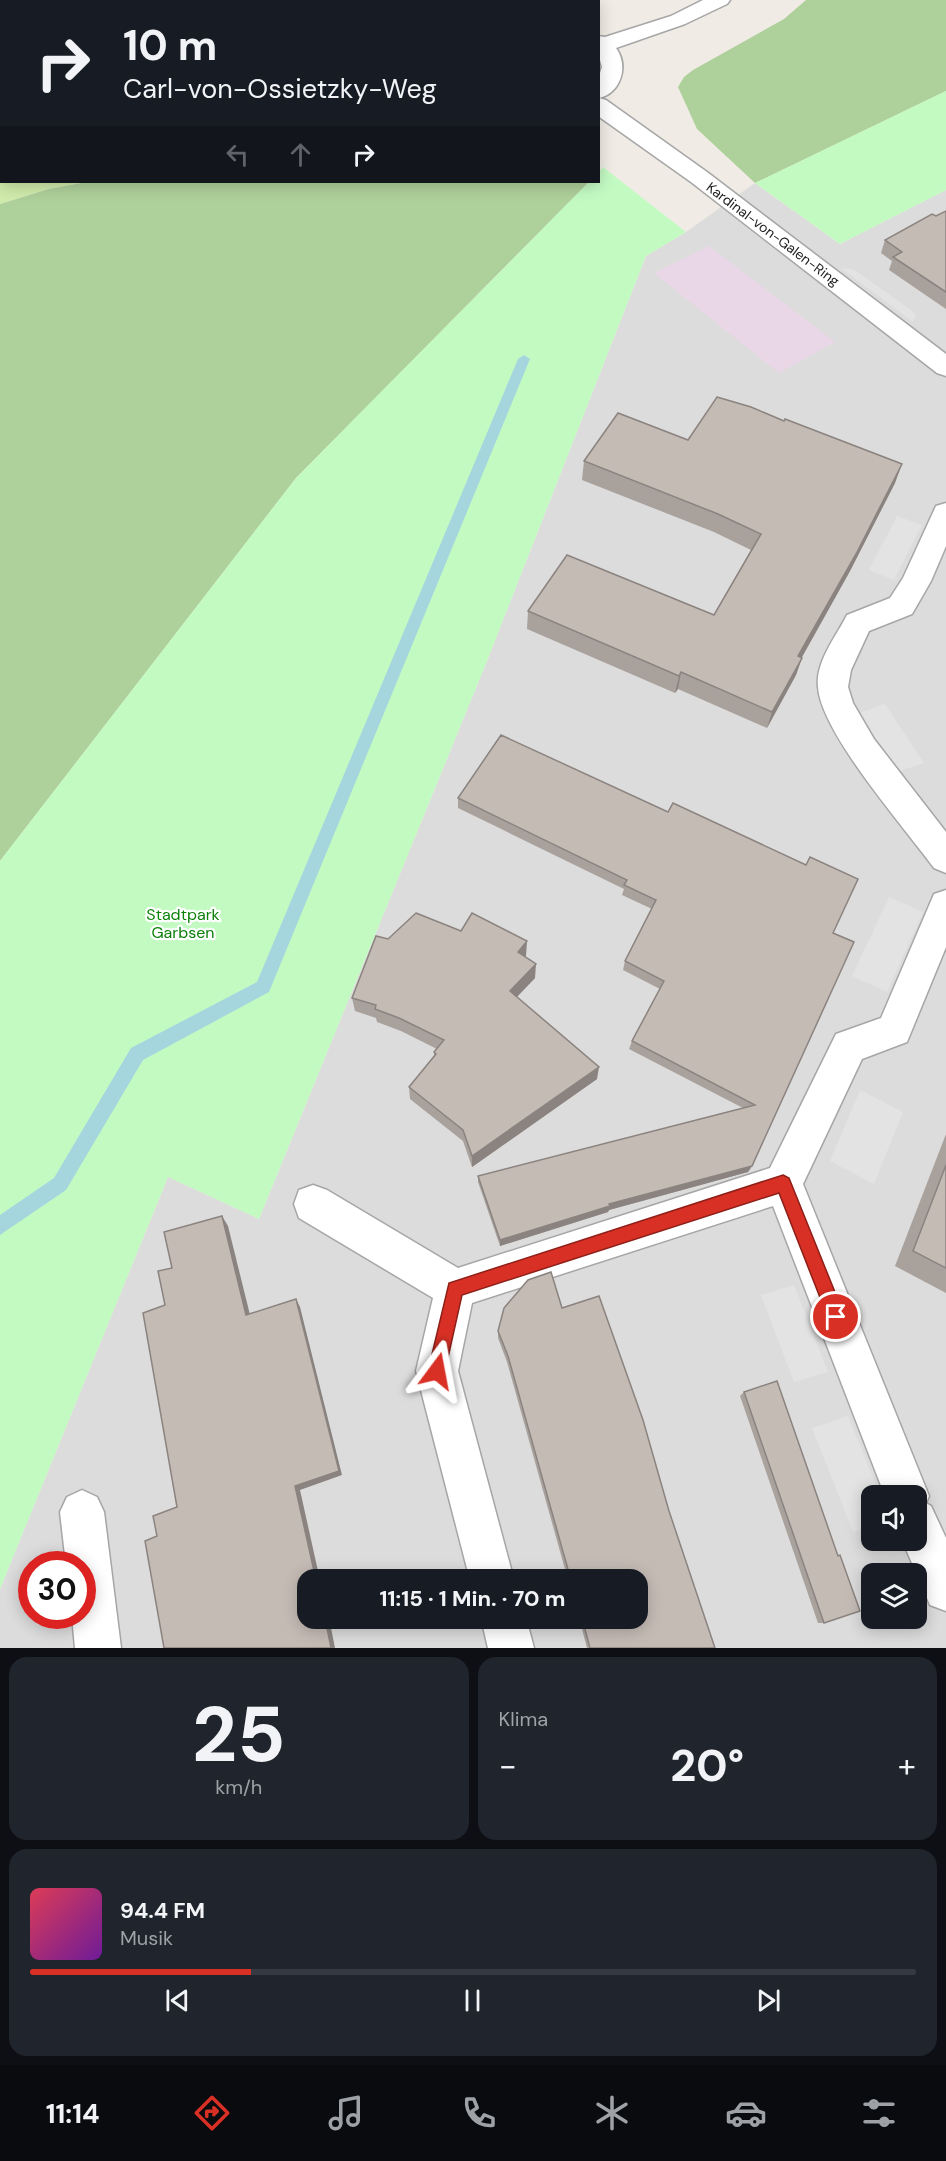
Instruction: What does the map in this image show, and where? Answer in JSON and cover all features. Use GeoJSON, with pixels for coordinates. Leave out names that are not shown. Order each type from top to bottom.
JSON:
{"type":"FeatureCollection","features":[{"type":"Feature","properties":{"kind":"street"},"geometry":{"type":"LineString","coordinates":[[600,90],[609,82],[614,73],[611,54],[601,43],[678,20],[720,0]]}},
{"type":"Feature","properties":{"kind":"street","name":"Kardinal-von-Galen-Ring"},"geometry":{"type":"LineString","coordinates":[[600,106],[773,233],[946,367]]}},
{"type":"Feature","properties":{"kind":"street"},"geometry":{"type":"LineString","coordinates":[[942,844],[858,740],[835,701],[832,685],[835,671],[858,623],[901,606],[916,581],[946,513]]}},
{"type":"Feature","properties":{"kind":"street"},"geometry":{"type":"LineString","coordinates":[[313,1204],[455,1289],[783,1183],[849,1046],[894,1030],[946,905]]}},
{"type":"Feature","properties":{"kind":"street"},"geometry":{"type":"LineString","coordinates":[[783,1183],[903,1485]]}},
{"type":"Feature","properties":{"kind":"street"},"geometry":{"type":"LineString","coordinates":[[455,1289],[437,1371],[489,1569]]}},
{"type":"Feature","properties":{"kind":"street"},"geometry":{"type":"LineString","coordinates":[[82,1512],[98,1648]]}},
{"type":"Feature","properties":{"kind":"street"},"geometry":{"type":"LineString","coordinates":[[927,1546],[946,1589]]}},
{"type":"Feature","properties":{"kind":"street"},"geometry":{"type":"LineString","coordinates":[[506,1629],[511,1648]]}},
{"type":"Feature","properties":{"kind":"shaded area"},"geometry":{"type":"Polygon","coordinates":[[[755,183],[840,244],[946,190],[946,1648],[0,1648],[0,1589],[168,1177],[259,1219],[487,661],[646,256],[686,232],[755,183]]]}},
{"type":"Feature","properties":{"kind":"shaded area"},"geometry":{"type":"Polygon","coordinates":[[[709,246],[835,342],[779,373],[654,273],[709,246]]]}},
{"type":"Feature","properties":{"kind":"shaded area"},"geometry":{"type":"Polygon","coordinates":[[[841,268],[855,270],[916,314],[913,322],[841,268]]]}},
{"type":"Feature","properties":{"kind":"shaded area"},"geometry":{"type":"Polygon","coordinates":[[[897,516],[922,525],[894,580],[869,570],[897,516]]]}},
{"type":"Feature","properties":{"kind":"shaded area"},"geometry":{"type":"Polygon","coordinates":[[[885,704],[924,763],[897,772],[859,713],[885,704]]]}},
{"type":"Feature","properties":{"kind":"shaded area"},"geometry":{"type":"Polygon","coordinates":[[[889,897],[923,912],[887,992],[852,976],[889,897]]]}},
{"type":"Feature","properties":{"kind":"shaded area"},"geometry":{"type":"Polygon","coordinates":[[[860,1090],[903,1112],[874,1184],[830,1161],[860,1090]]]}},
{"type":"Feature","properties":{"kind":"shaded area"},"geometry":{"type":"Polygon","coordinates":[[[794,1285],[828,1372],[794,1382],[761,1295],[794,1285]]]}},
{"type":"Feature","properties":{"kind":"shaded area"},"geometry":{"type":"Polygon","coordinates":[[[848,1416],[876,1485],[861,1485],[861,1529],[853,1532],[812,1428],[848,1416]]]}},
{"type":"Feature","properties":{"kind":"green space"},"geometry":{"type":"Polygon","coordinates":[[[806,0],[946,0],[946,91],[755,183],[697,129],[678,87],[684,77],[693,70],[784,19],[806,0]]]}},
{"type":"Feature","properties":{"kind":"green space"},"geometry":{"type":"Polygon","coordinates":[[[946,91],[946,190],[840,244],[755,183],[946,91]]]}},
{"type":"Feature","properties":{"kind":"green space","name":"Stadtpark Garbsen"},"geometry":{"type":"Polygon","coordinates":[[[603,167],[686,232],[646,256],[487,661],[259,1219],[168,1177],[0,1589],[0,861],[296,478],[588,183],[600,183],[600,171],[603,167]]]}},
{"type":"Feature","properties":{"kind":"green space"},"geometry":{"type":"Polygon","coordinates":[[[0,183],[82,183],[49,189],[0,204],[0,183]]]}},
{"type":"Feature","properties":{"kind":"green space"},"geometry":{"type":"Polygon","coordinates":[[[82,183],[588,183],[296,478],[0,861],[0,204],[49,189],[82,183]]]}},
{"type":"Feature","properties":{"kind":"building"},"geometry":{"type":"Polygon","coordinates":[[[946,211],[946,292],[893,257],[902,252],[885,240],[932,214],[936,216],[946,211]]]}},
{"type":"Feature","properties":{"kind":"building"},"geometry":{"type":"Polygon","coordinates":[[[717,397],[751,407],[784,421],[785,419],[902,464],[857,552],[798,656],[802,658],[772,712],[681,672],[679,676],[528,611],[567,555],[714,615],[761,534],[718,514],[584,461],[618,413],[688,440],[717,397]]]}},
{"type":"Feature","properties":{"kind":"building"},"geometry":{"type":"Polygon","coordinates":[[[501,735],[668,812],[673,803],[806,865],[810,857],[858,879],[833,933],[854,942],[752,1166],[609,1204],[610,1206],[500,1240],[478,1176],[755,1105],[632,1041],[664,981],[625,961],[656,900],[624,885],[627,880],[458,798],[501,735]]]}},
{"type":"Feature","properties":{"kind":"building"},"geometry":{"type":"Polygon","coordinates":[[[416,913],[461,931],[472,913],[527,941],[518,952],[536,964],[510,991],[599,1067],[472,1156],[463,1130],[409,1087],[436,1054],[434,1052],[444,1040],[375,1009],[376,1005],[352,998],[376,936],[388,939],[416,913]]]}},
{"type":"Feature","properties":{"kind":"building"},"geometry":{"type":"Polygon","coordinates":[[[946,1165],[946,1268],[913,1251],[946,1165]]]}},
{"type":"Feature","properties":{"kind":"building"},"geometry":{"type":"Polygon","coordinates":[[[222,1216],[246,1315],[296,1299],[339,1471],[295,1486],[314,1569],[297,1569],[297,1629],[327,1629],[331,1648],[164,1648],[145,1541],[157,1536],[153,1516],[177,1507],[143,1313],[165,1305],[158,1271],[172,1268],[164,1232],[222,1216]]]}},
{"type":"Feature","properties":{"kind":"building"},"geometry":{"type":"Polygon","coordinates":[[[551,1272],[562,1308],[599,1296],[643,1420],[669,1511],[715,1648],[590,1648],[585,1629],[648,1629],[648,1569],[568,1569],[508,1356],[498,1331],[504,1308],[528,1280],[551,1272]]]}},
{"type":"Feature","properties":{"kind":"building"},"geometry":{"type":"Polygon","coordinates":[[[777,1381],[838,1556],[840,1555],[860,1611],[824,1623],[744,1392],[777,1381]]]}},
{"type":"Feature","properties":{"kind":"waterway"},"geometry":{"type":"LineString","coordinates":[[0,1226],[60,1184],[137,1054],[263,987],[524,359]]}},
{"type":"Feature","properties":{"kind":"route"},"geometry":{"type":"LineString","coordinates":[[437,1371],[455,1289],[783,1183],[836,1317]]}}]}
